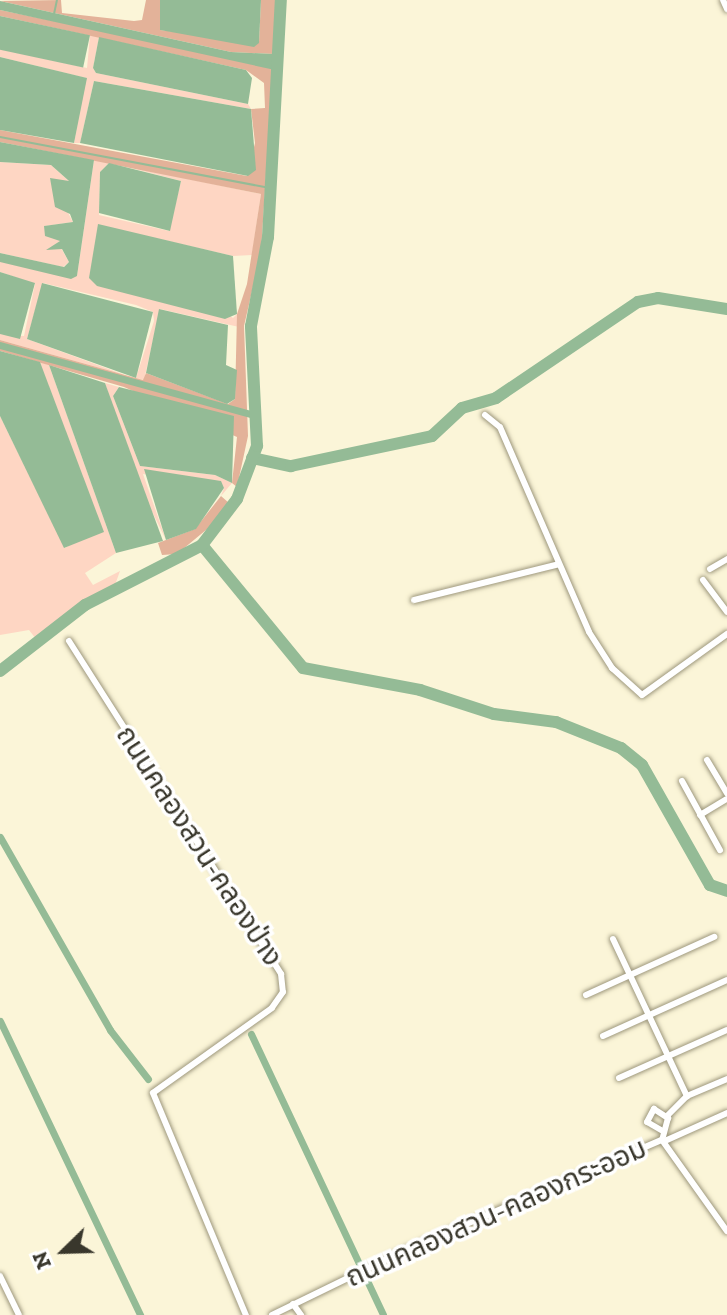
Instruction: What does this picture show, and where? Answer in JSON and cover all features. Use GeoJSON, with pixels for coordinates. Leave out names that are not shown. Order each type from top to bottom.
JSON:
{"type":"FeatureCollection","features":[{"type":"Feature","properties":{"kind":"street"},"geometry":{"type":"LineString","coordinates":[[723,0],[727,9]]}},
{"type":"Feature","properties":{"kind":"street"},"geometry":{"type":"LineString","coordinates":[[485,415],[500,427],[600,654],[642,695],[727,634]]}},
{"type":"Feature","properties":{"kind":"street"},"geometry":{"type":"LineString","coordinates":[[710,569],[727,559]]}},
{"type":"Feature","properties":{"kind":"street"},"geometry":{"type":"LineString","coordinates":[[414,600],[559,564]]}},
{"type":"Feature","properties":{"kind":"street"},"geometry":{"type":"LineString","coordinates":[[703,580],[727,612]]}},
{"type":"Feature","properties":{"kind":"street","name":"ถนนคลองสวน-คลองป่าง"},"geometry":{"type":"LineString","coordinates":[[69,641],[281,974],[283,992],[272,1008],[172,1074],[153,1093],[246,1315]]}},
{"type":"Feature","properties":{"kind":"street"},"geometry":{"type":"LineString","coordinates":[[700,815],[727,796],[707,760]]}},
{"type":"Feature","properties":{"kind":"street"},"geometry":{"type":"LineString","coordinates":[[682,781],[720,850]]}},
{"type":"Feature","properties":{"kind":"street"},"geometry":{"type":"LineString","coordinates":[[586,995],[714,937]]}},
{"type":"Feature","properties":{"kind":"street"},"geometry":{"type":"LineString","coordinates":[[613,939],[687,1096]]}},
{"type":"Feature","properties":{"kind":"street"},"geometry":{"type":"LineString","coordinates":[[603,1036],[727,980]]}},
{"type":"Feature","properties":{"kind":"street"},"geometry":{"type":"LineString","coordinates":[[619,1078],[727,1030]]}},
{"type":"Feature","properties":{"kind":"street"},"geometry":{"type":"LineString","coordinates":[[727,1079],[687,1096],[668,1115],[661,1130],[664,1140],[727,1113]]}},
{"type":"Feature","properties":{"kind":"street"},"geometry":{"type":"LineString","coordinates":[[661,1130],[649,1127],[648,1116],[656,1109],[668,1115]]}},
{"type":"Feature","properties":{"kind":"street","name":"ถนนคลองสวน-คลองกระออม"},"geometry":{"type":"LineString","coordinates":[[272,1315],[365,1269],[664,1140],[727,1231]]}},
{"type":"Feature","properties":{"kind":"street"},"geometry":{"type":"LineString","coordinates":[[0,1276],[19,1315]]}},
{"type":"Feature","properties":{"kind":"street"},"geometry":{"type":"LineString","coordinates":[[293,1304],[301,1315]]}},
{"type":"Feature","properties":{"kind":"shaded area"},"geometry":{"type":"Polygon","coordinates":[[[61,0],[62,13],[134,21],[142,20],[146,0],[160,0],[160,30],[259,42],[261,0],[279,0],[274,54],[231,52],[0,1],[61,0]]]}},
{"type":"Feature","properties":{"kind":"shaded area"},"geometry":{"type":"Polygon","coordinates":[[[160,0],[261,0],[259,43],[254,47],[160,30],[160,0]]]}},
{"type":"Feature","properties":{"kind":"shaded area"},"geometry":{"type":"Polygon","coordinates":[[[0,1],[231,52],[274,54],[275,70],[0,10],[0,1]]]}},
{"type":"Feature","properties":{"kind":"shaded area"},"geometry":{"type":"Polygon","coordinates":[[[0,10],[273,66],[261,252],[244,326],[248,436],[237,487],[232,483],[237,437],[124,387],[0,351],[0,340],[143,380],[146,373],[228,404],[235,399],[237,314],[247,284],[261,194],[0,142],[0,130],[247,176],[255,143],[251,109],[265,108],[264,83],[246,70],[0,16],[0,10]]]}},
{"type":"Feature","properties":{"kind":"shaded area"},"geometry":{"type":"Polygon","coordinates":[[[0,16],[90,35],[83,67],[0,50],[0,16]]]}},
{"type":"Feature","properties":{"kind":"shaded area"},"geometry":{"type":"Polygon","coordinates":[[[90,35],[99,37],[93,68],[96,73],[248,104],[251,109],[94,81],[80,143],[74,143],[86,78],[0,57],[0,49],[87,68],[90,35]]]}},
{"type":"Feature","properties":{"kind":"shaded area"},"geometry":{"type":"Polygon","coordinates":[[[99,37],[246,70],[252,78],[248,104],[96,73],[93,68],[99,37]]]}},
{"type":"Feature","properties":{"kind":"shaded area"},"geometry":{"type":"Polygon","coordinates":[[[0,57],[87,78],[74,143],[0,130],[0,57]]]}},
{"type":"Feature","properties":{"kind":"shaded area"},"geometry":{"type":"Polygon","coordinates":[[[94,81],[251,109],[256,170],[248,176],[80,143],[94,81]]]}},
{"type":"Feature","properties":{"kind":"shaded area"},"geometry":{"type":"Polygon","coordinates":[[[0,142],[94,160],[77,276],[71,279],[0,262],[0,253],[64,267],[69,262],[62,249],[46,250],[60,241],[45,236],[44,226],[73,222],[70,214],[55,207],[50,178],[69,181],[51,165],[0,162],[0,142]]]}},
{"type":"Feature","properties":{"kind":"shaded area"},"geometry":{"type":"Polygon","coordinates":[[[94,160],[109,163],[100,172],[99,215],[169,231],[181,181],[116,164],[261,194],[252,255],[233,256],[98,225],[233,318],[237,314],[239,327],[160,309],[144,380],[136,378],[154,321],[153,312],[136,305],[43,283],[27,339],[125,375],[0,340],[0,334],[24,336],[35,284],[0,272],[0,261],[77,276],[94,160]]]}},
{"type":"Feature","properties":{"kind":"shaded area"},"geometry":{"type":"Polygon","coordinates":[[[0,162],[51,165],[71,183],[50,179],[73,222],[45,226],[60,241],[49,249],[61,248],[69,262],[63,267],[0,253],[0,162]]]}},
{"type":"Feature","properties":{"kind":"shaded area"},"geometry":{"type":"Polygon","coordinates":[[[109,163],[181,181],[170,231],[99,213],[100,172],[109,163]]]}},
{"type":"Feature","properties":{"kind":"shaded area"},"geometry":{"type":"Polygon","coordinates":[[[98,224],[233,256],[237,314],[225,319],[97,286],[89,278],[98,224]]]}},
{"type":"Feature","properties":{"kind":"shaded area"},"geometry":{"type":"Polygon","coordinates":[[[0,272],[35,283],[20,339],[0,334],[0,272]]]}},
{"type":"Feature","properties":{"kind":"shaded area"},"geometry":{"type":"Polygon","coordinates":[[[42,283],[153,312],[136,378],[27,339],[42,283]]]}},
{"type":"Feature","properties":{"kind":"shaded area"},"geometry":{"type":"Polygon","coordinates":[[[159,309],[228,325],[226,365],[237,370],[235,399],[227,404],[146,373],[159,309]]]}},
{"type":"Feature","properties":{"kind":"shaded area"},"geometry":{"type":"Polygon","coordinates":[[[0,351],[40,362],[104,532],[64,548],[0,416],[0,351]]]}},
{"type":"Feature","properties":{"kind":"shaded area"},"geometry":{"type":"Polygon","coordinates":[[[40,362],[49,365],[116,553],[85,573],[93,585],[120,571],[115,585],[36,639],[29,630],[0,635],[0,416],[65,548],[71,544],[40,362]]]}},
{"type":"Feature","properties":{"kind":"shaded area"},"geometry":{"type":"Polygon","coordinates":[[[49,365],[105,383],[163,541],[116,553],[49,365]]]}},
{"type":"Feature","properties":{"kind":"shaded area"},"geometry":{"type":"Polygon","coordinates":[[[105,383],[119,387],[113,396],[140,466],[215,475],[232,483],[221,496],[224,488],[143,474],[166,540],[135,477],[105,383]]]}},
{"type":"Feature","properties":{"kind":"shaded area"},"geometry":{"type":"Polygon","coordinates":[[[119,387],[234,416],[232,483],[215,475],[140,466],[113,396],[119,387]]]}},
{"type":"Feature","properties":{"kind":"shaded area"},"geometry":{"type":"Polygon","coordinates":[[[144,469],[221,481],[224,488],[196,529],[166,540],[144,469]]]}},
{"type":"Feature","properties":{"kind":"shaded area"},"geometry":{"type":"Polygon","coordinates":[[[221,496],[229,503],[212,525],[177,554],[162,555],[158,543],[195,529],[221,496]]]}},
{"type":"Feature","properties":{"kind":"waterway"},"geometry":{"type":"LineString","coordinates":[[54,14],[57,0]]}},
{"type":"Feature","properties":{"kind":"waterway"},"geometry":{"type":"LineString","coordinates":[[0,671],[85,605],[202,545],[237,499],[257,446],[251,326],[268,237],[281,0]]}},
{"type":"Feature","properties":{"kind":"waterway"},"geometry":{"type":"LineString","coordinates":[[0,137],[271,188]]}},
{"type":"Feature","properties":{"kind":"waterway"},"geometry":{"type":"LineString","coordinates":[[252,458],[291,466],[432,436],[462,408],[496,398],[638,302],[658,298],[727,309]]}},
{"type":"Feature","properties":{"kind":"waterway"},"geometry":{"type":"LineString","coordinates":[[0,345],[255,415]]}},
{"type":"Feature","properties":{"kind":"waterway"},"geometry":{"type":"LineString","coordinates":[[202,545],[303,668],[420,690],[494,714],[556,722],[621,748],[642,765],[710,885],[727,891]]}},
{"type":"Feature","properties":{"kind":"waterway"},"geometry":{"type":"LineString","coordinates":[[0,837],[110,1030],[148,1079]]}},
{"type":"Feature","properties":{"kind":"waterway"},"geometry":{"type":"LineString","coordinates":[[0,1021],[140,1315]]}},
{"type":"Feature","properties":{"kind":"waterway"},"geometry":{"type":"LineString","coordinates":[[251,1034],[383,1315]]}}]}
